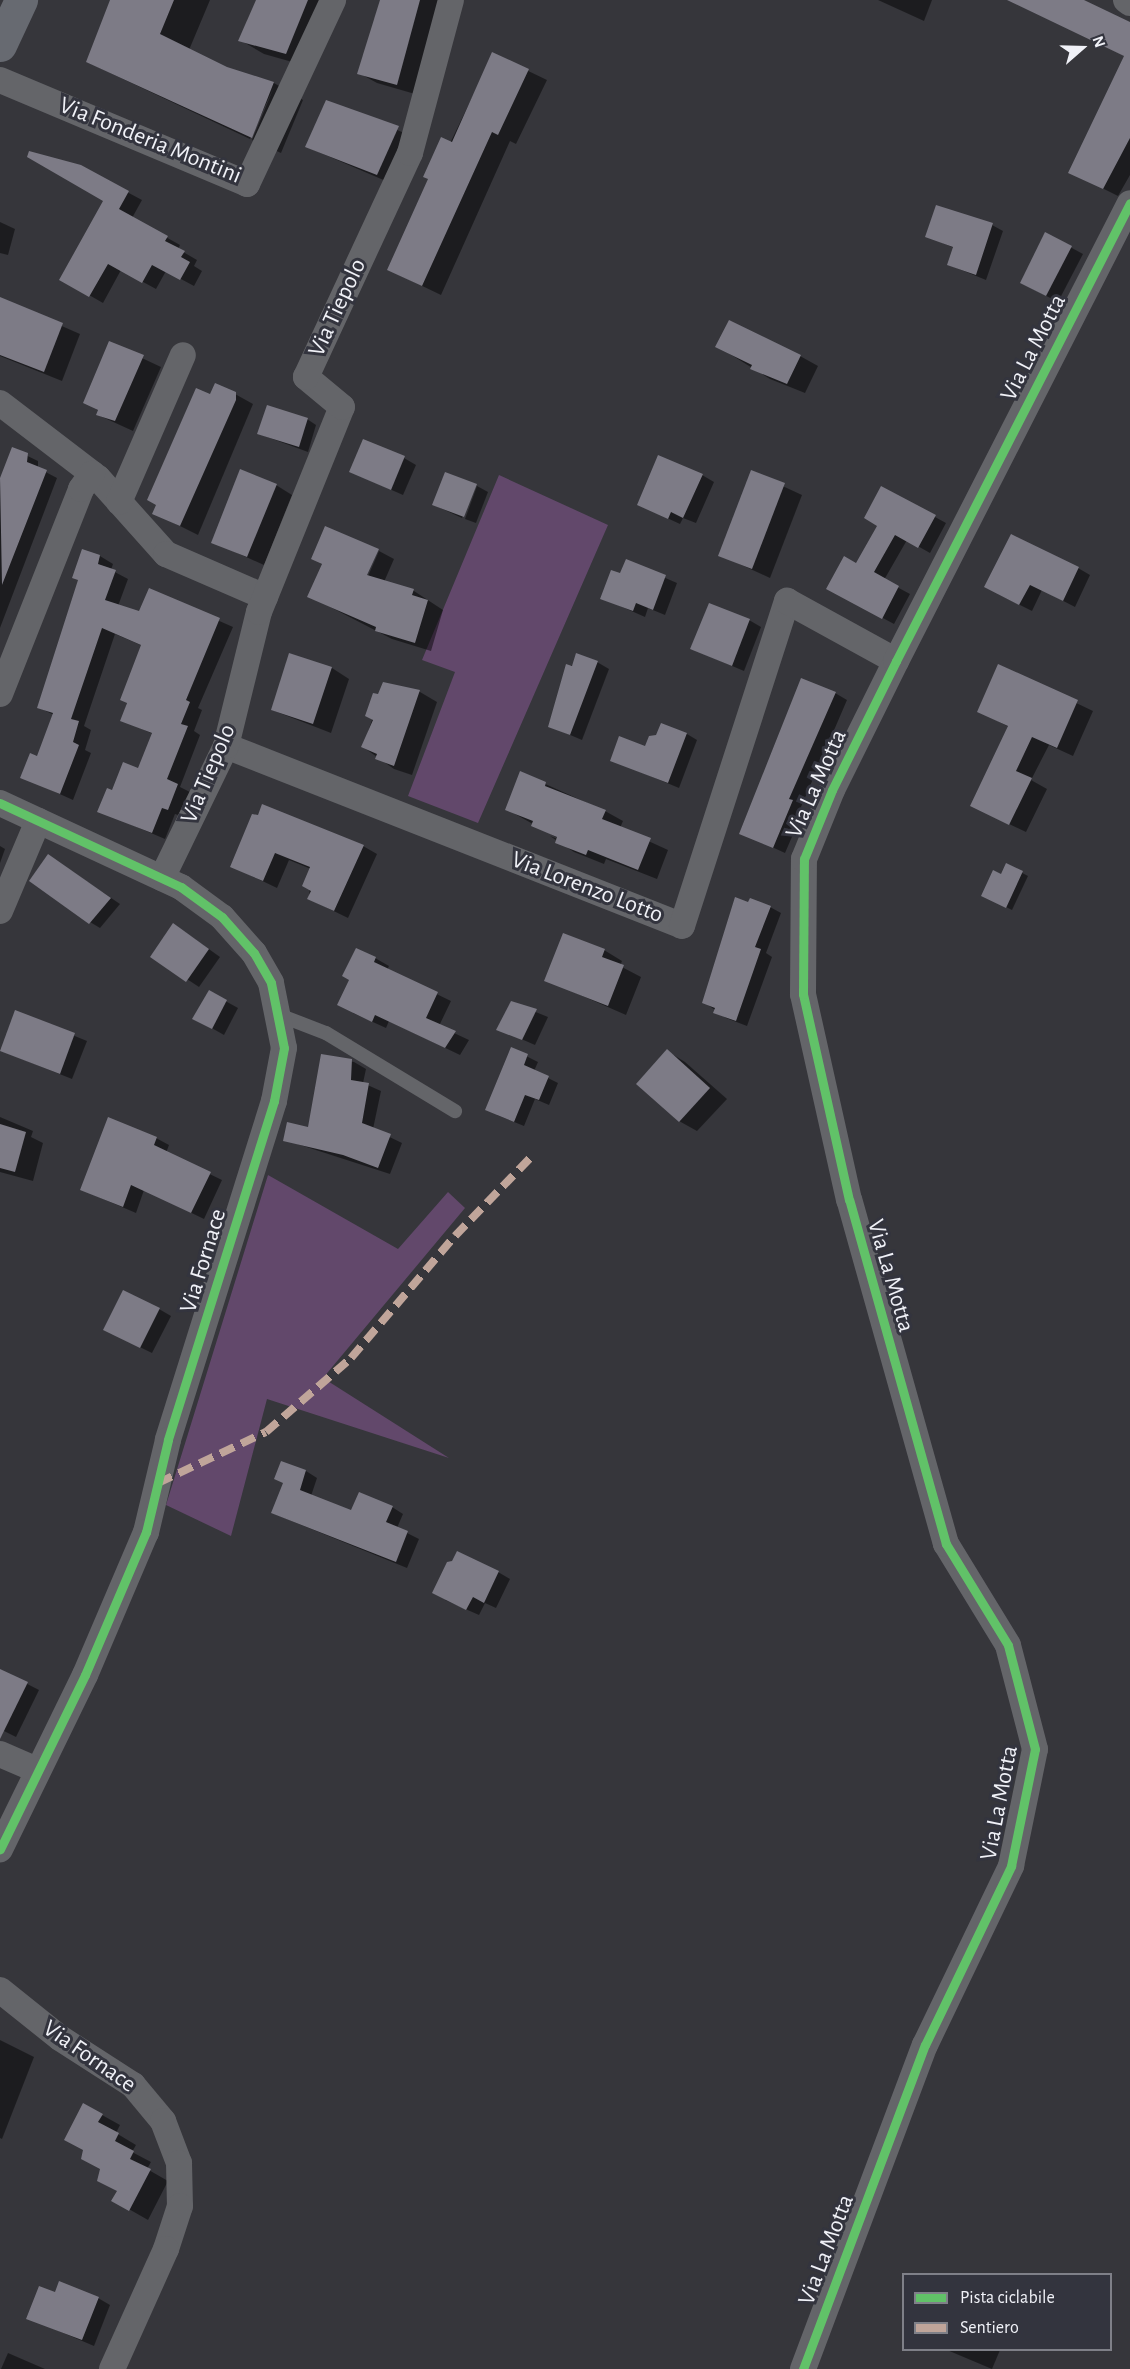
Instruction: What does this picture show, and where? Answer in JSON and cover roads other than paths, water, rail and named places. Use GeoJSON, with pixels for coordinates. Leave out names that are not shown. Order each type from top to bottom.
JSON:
{"type":"FeatureCollection","features":[{"type":"Feature","properties":{"kind":"street"},"geometry":{"type":"LineString","coordinates":[[0,45],[21,0]]}},
{"type":"Feature","properties":{"kind":"street","name":"Via Fonderia Montini"},"geometry":{"type":"LineString","coordinates":[[0,80],[248,184],[333,0]]}},
{"type":"Feature","properties":{"kind":"street","name":"Via Tiepolo"},"geometry":{"type":"LineString","coordinates":[[162,878],[226,746],[265,597],[342,407],[306,378],[410,153],[451,0]]}},
{"type":"Feature","properties":{"kind":"street"},"geometry":{"type":"LineString","coordinates":[[1126,0],[1130,3]]}},
{"type":"Feature","properties":{"kind":"street","name":"Via La Motta"},"geometry":{"type":"LineString","coordinates":[[803,2369],[925,2045],[1011,1866],[1035,1749],[1008,1645],[946,1544],[849,1200],[803,994],[804,859],[832,790],[896,661],[1130,202]]}},
{"type":"Feature","properties":{"kind":"street"},"geometry":{"type":"LineString","coordinates":[[119,502],[183,355]]}},
{"type":"Feature","properties":{"kind":"street"},"geometry":{"type":"LineString","coordinates":[[0,403],[92,474],[166,554],[265,597]]}},
{"type":"Feature","properties":{"kind":"street"},"geometry":{"type":"LineString","coordinates":[[0,694],[81,489],[92,474]]}},
{"type":"Feature","properties":{"kind":"street","name":"Via Lorenzo Lotto"},"geometry":{"type":"LineString","coordinates":[[226,746],[682,926],[787,601],[896,661]]}},
{"type":"Feature","properties":{"kind":"street","name":"Via Fornace"},"geometry":{"type":"LineString","coordinates":[[0,803],[162,878],[222,917],[254,953],[271,983],[284,1047],[274,1101],[168,1440],[146,1532],[85,1675],[0,1849]]}},
{"type":"Feature","properties":{"kind":"street"},"geometry":{"type":"LineString","coordinates":[[0,911],[38,821]]}},
{"type":"Feature","properties":{"kind":"street"},"geometry":{"type":"LineString","coordinates":[[0,1754],[37,1770]]}},
{"type":"Feature","properties":{"kind":"street","name":"Via Fornace"},"geometry":{"type":"LineString","coordinates":[[0,1990],[60,2038],[133,2085],[163,2121],[177,2154],[180,2206],[166,2249],[112,2369]]}},
{"type":"Feature","properties":{"kind":"lane"},"geometry":{"type":"LineString","coordinates":[[279,1015],[326,1033],[455,1112]]}}]}
